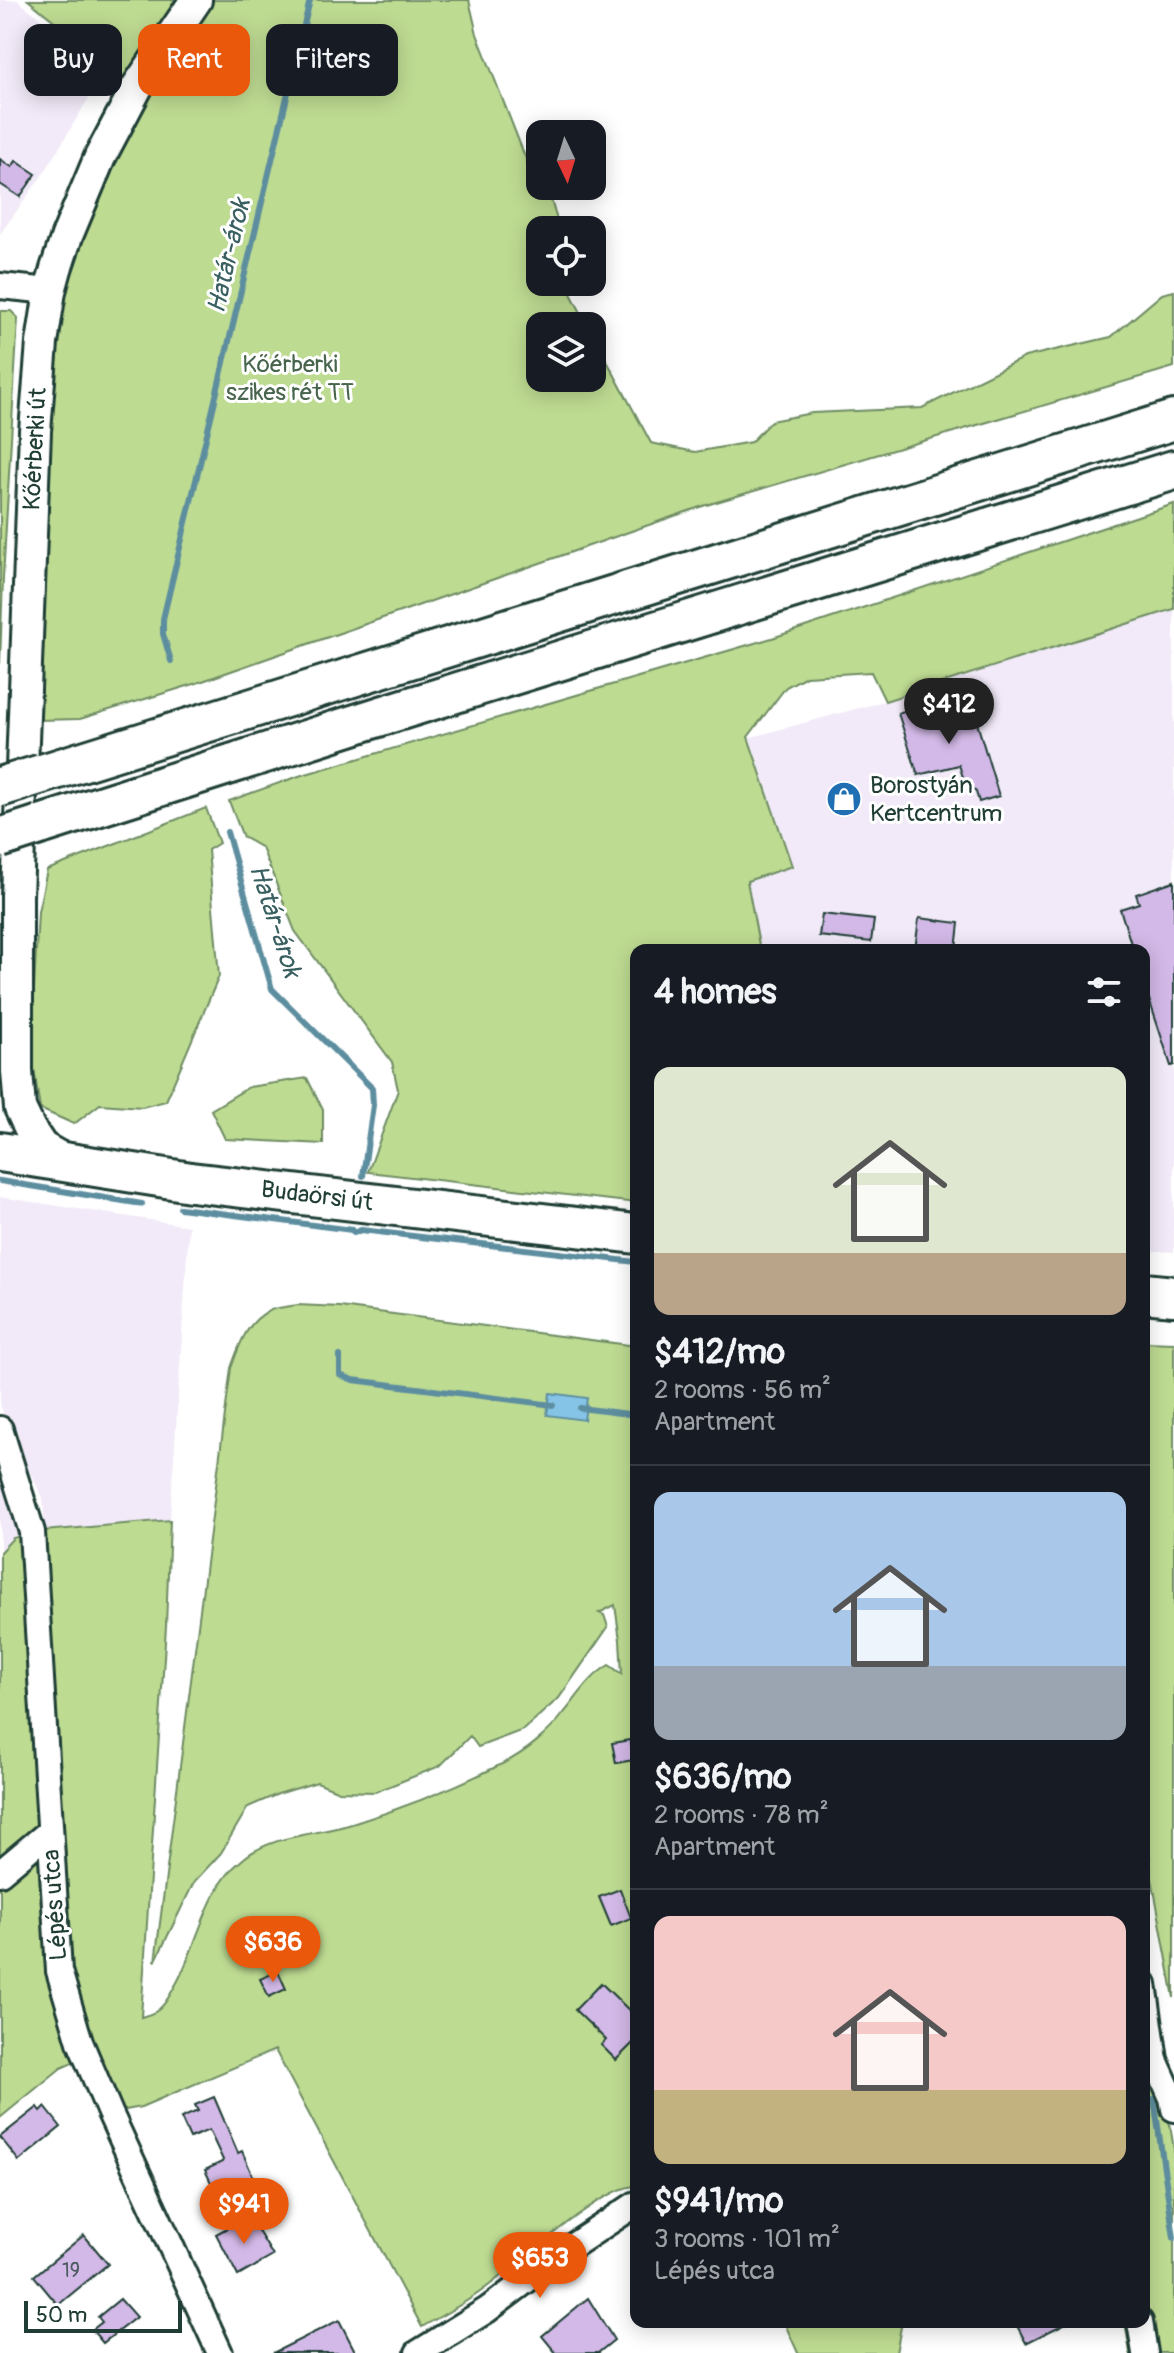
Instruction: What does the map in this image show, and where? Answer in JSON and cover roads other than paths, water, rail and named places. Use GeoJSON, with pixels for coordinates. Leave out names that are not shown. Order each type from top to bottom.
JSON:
{"type":"FeatureCollection","features":[{"type":"Feature","properties":{"kind":"main road"},"geometry":{"type":"LineString","coordinates":[[0,787],[1174,420]]}},
{"type":"Feature","properties":{"kind":"main road"},"geometry":{"type":"LineString","coordinates":[[0,838],[1174,470]]}},
{"type":"Feature","properties":{"kind":"main road"},"geometry":{"type":"LineString","coordinates":[[1082,500],[1174,483]]}},
{"type":"Feature","properties":{"kind":"main road","name":"Budaörsi út"},"geometry":{"type":"LineString","coordinates":[[0,1152],[191,1182],[630,1233]]}},
{"type":"Feature","properties":{"kind":"main road"},"geometry":{"type":"LineString","coordinates":[[1150,1294],[1174,1296]]}},
{"type":"Feature","properties":{"kind":"street","name":"Kőérberki út"},"geometry":{"type":"LineString","coordinates":[[71,1164],[42,1147],[30,1129],[20,1108],[17,1071],[17,896],[35,431],[42,343],[50,291],[67,236],[100,157],[137,87],[196,0]]}},
{"type":"Feature","properties":{"kind":"street"},"geometry":{"type":"LineString","coordinates":[[0,286],[50,291]]}},
{"type":"Feature","properties":{"kind":"street","name":"Kőérberki út"},"geometry":{"type":"LineString","coordinates":[[0,977],[17,896]]}},
{"type":"Feature","properties":{"kind":"street","name":"Kőérberki út"},"geometry":{"type":"LineString","coordinates":[[0,1120],[10,1100],[17,1071]]}},
{"type":"Feature","properties":{"kind":"street","name":"Lépés utca"},"geometry":{"type":"LineString","coordinates":[[0,1429],[32,1532],[59,1971],[80,2042],[220,2353]]}},
{"type":"Feature","properties":{"kind":"street"},"geometry":{"type":"LineString","coordinates":[[0,1873],[49,1832]]}},
{"type":"Feature","properties":{"kind":"street"},"geometry":{"type":"LineString","coordinates":[[1150,2068],[1172,2098],[1174,2109]]}},
{"type":"Feature","properties":{"kind":"street"},"geometry":{"type":"LineString","coordinates":[[418,2353],[487,2310],[571,2247],[630,2208]]}},
{"type":"Feature","properties":{"kind":"street"},"geometry":{"type":"LineString","coordinates":[[1141,2328],[1145,2353]]}},
{"type":"Feature","properties":{"kind":"water"},"geometry":{"type":"Polygon","coordinates":[[[550,1393],[587,1398],[584,1420],[547,1415],[550,1393]]]}},
{"type":"Feature","properties":{"kind":"waterway","name":"Határ-árok"},"geometry":{"type":"LineString","coordinates":[[171,661],[163,634],[163,619],[310,0]]}},
{"type":"Feature","properties":{"kind":"waterway","name":"Határ-árok"},"geometry":{"type":"LineString","coordinates":[[227,832],[272,989],[372,1088],[373,1105],[363,1176]]}},
{"type":"Feature","properties":{"kind":"waterway"},"geometry":{"type":"LineString","coordinates":[[0,1181],[142,1204]]}},
{"type":"Feature","properties":{"kind":"waterway"},"geometry":{"type":"LineString","coordinates":[[180,1208],[352,1230],[354,1233],[361,1230],[630,1261]]}},
{"type":"Feature","properties":{"kind":"waterway","name":"Határ-árok"},"geometry":{"type":"LineString","coordinates":[[340,1356],[340,1375],[353,1380],[553,1405]]}},
{"type":"Feature","properties":{"kind":"waterway","name":"Határ-árok"},"geometry":{"type":"LineString","coordinates":[[580,1408],[630,1414]]}},
{"type":"Feature","properties":{"kind":"waterway","name":"Határ-árok"},"geometry":{"type":"LineString","coordinates":[[1154,2099],[1174,2238]]}},
{"type":"Feature","properties":{"kind":"place","name":"Borostyán Kertcentrum"},"geometry":{"type":"Point","coordinates":[844,799]}},
{"type":"Feature","properties":{"kind":"park label","name":"Kőérberki szikes rét TT"},"geometry":{"type":"Point","coordinates":[290,378]}}]}
